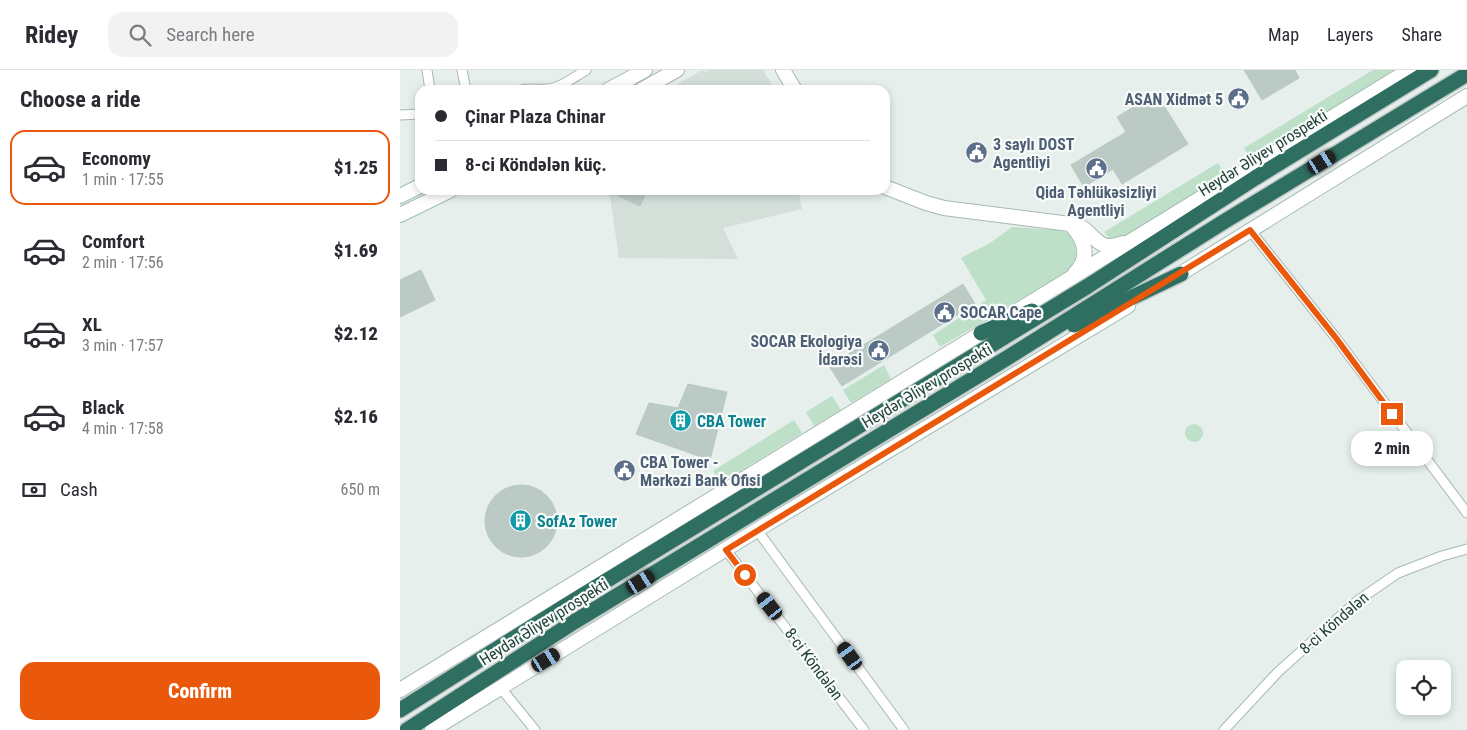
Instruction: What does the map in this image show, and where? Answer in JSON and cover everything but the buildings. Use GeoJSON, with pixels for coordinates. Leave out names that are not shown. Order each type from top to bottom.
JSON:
{"type":"FeatureCollection","features":[{"type":"Feature","properties":{"kind":"highway","name":"Heydər Əliyev prospekti"},"geometry":{"type":"LineString","coordinates":[[400,710],[573,601],[1088,286],[1256,178],[1431,70]]}},
{"type":"Feature","properties":{"kind":"highway","name":"Heydər Əliyev prospekti"},"geometry":{"type":"LineString","coordinates":[[406,730],[574,622],[1007,358],[1224,221],[1467,74]]}},
{"type":"Feature","properties":{"kind":"highway"},"geometry":{"type":"LineString","coordinates":[[1007,358],[1181,274]]}},
{"type":"Feature","properties":{"kind":"highway"},"geometry":{"type":"LineString","coordinates":[[981,333],[1088,286]]}},
{"type":"Feature","properties":{"kind":"main road"},"geometry":{"type":"LineString","coordinates":[[618,85],[646,70]]}},
{"type":"Feature","properties":{"kind":"main road"},"geometry":{"type":"LineString","coordinates":[[650,85],[677,70]]}},
{"type":"Feature","properties":{"kind":"main road"},"geometry":{"type":"LineString","coordinates":[[783,70],[792,85]]}},
{"type":"Feature","properties":{"kind":"main road"},"geometry":{"type":"LineString","coordinates":[[401,687],[1069,280],[1409,70]]}},
{"type":"Feature","properties":{"kind":"main road"},"geometry":{"type":"LineString","coordinates":[[432,730],[757,530],[1181,274],[1467,96]]}},
{"type":"Feature","properties":{"kind":"main road"},"geometry":{"type":"LineString","coordinates":[[400,196],[415,188]]}},
{"type":"Feature","properties":{"kind":"main road"},"geometry":{"type":"LineString","coordinates":[[890,189],[944,208],[1069,222],[1083,227],[1097,242],[1106,247],[1135,239]]}},
{"type":"Feature","properties":{"kind":"main road"},"geometry":{"type":"LineString","coordinates":[[400,215],[441,195]]}},
{"type":"Feature","properties":{"kind":"main road"},"geometry":{"type":"LineString","coordinates":[[1069,222],[1082,239],[1085,252],[1081,267],[1069,280]]}},
{"type":"Feature","properties":{"kind":"street"},"geometry":{"type":"LineString","coordinates":[[428,70],[430,85]]}},
{"type":"Feature","properties":{"kind":"street"},"geometry":{"type":"LineString","coordinates":[[462,70],[465,85]]}},
{"type":"Feature","properties":{"kind":"street"},"geometry":{"type":"LineString","coordinates":[[561,85],[586,70]]}},
{"type":"Feature","properties":{"kind":"street"},"geometry":{"type":"LineString","coordinates":[[400,115],[415,114]]}},
{"type":"Feature","properties":{"kind":"street"},"geometry":{"type":"LineString","coordinates":[[1250,230],[1336,338],[1467,513]]}},
{"type":"Feature","properties":{"kind":"street"},"geometry":{"type":"LineString","coordinates":[[757,530],[904,730]]}},
{"type":"Feature","properties":{"kind":"street","name":"8-ci Köndələn"},"geometry":{"type":"LineString","coordinates":[[1224,730],[1278,672],[1365,595],[1398,573],[1442,556],[1467,549]]}},
{"type":"Feature","properties":{"kind":"street","name":"8-ci Köndələn"},"geometry":{"type":"LineString","coordinates":[[726,550],[864,730]]}},
{"type":"Feature","properties":{"kind":"street"},"geometry":{"type":"LineString","coordinates":[[500,687],[535,730]]}},
{"type":"Feature","properties":{"kind":"shaded area"},"geometry":{"type":"Polygon","coordinates":[[[702,70],[705,72],[708,70],[763,70],[772,85],[676,85],[702,70]]]}},
{"type":"Feature","properties":{"kind":"shaded area"},"geometry":{"type":"Polygon","coordinates":[[[610,195],[799,195],[802,209],[723,228],[738,259],[619,258],[610,195]]]}},
{"type":"Feature","properties":{"kind":"green space"},"geometry":{"type":"Polygon","coordinates":[[[1373,70],[1397,70],[1251,159],[1244,148],[1373,70]]]}},
{"type":"Feature","properties":{"kind":"green space"},"geometry":{"type":"Polygon","coordinates":[[[1218,163],[1225,175],[1123,238],[1111,240],[1104,232],[1218,163]]]}},
{"type":"Feature","properties":{"kind":"green space"},"geometry":{"type":"Polygon","coordinates":[[[1012,227],[1059,230],[1072,235],[1079,252],[1074,268],[940,347],[933,335],[986,300],[961,258],[990,243],[1012,227]]]}},
{"type":"Feature","properties":{"kind":"green space"},"geometry":{"type":"Polygon","coordinates":[[[884,365],[891,379],[851,403],[843,390],[884,365]]]}},
{"type":"Feature","properties":{"kind":"green space"},"geometry":{"type":"Polygon","coordinates":[[[832,396],[841,410],[814,426],[806,412],[832,396]]]}},
{"type":"Feature","properties":{"kind":"green space"},"geometry":{"type":"Polygon","coordinates":[[[794,420],[802,433],[721,483],[713,471],[794,420]]]}},
{"type":"Feature","properties":{"kind":"green space"},"geometry":{"type":"Polygon","coordinates":[[[1194,424],[1200,427],[1203,433],[1200,439],[1194,442],[1188,439],[1185,433],[1188,427],[1194,424]]]}},
{"type":"Feature","properties":{"kind":"place","name":"ASAN Xidmət 5"},"geometry":{"type":"Point","coordinates":[1239,99]}},
{"type":"Feature","properties":{"kind":"place","name":"3 saylı DOST Agentliyi"},"geometry":{"type":"Point","coordinates":[977,153]}},
{"type":"Feature","properties":{"kind":"place","name":"Qida Təhlükəsizliyi Agentliyi"},"geometry":{"type":"Point","coordinates":[1096,168]}},
{"type":"Feature","properties":{"kind":"place","name":"SOCAR Cape"},"geometry":{"type":"Point","coordinates":[944,312]}},
{"type":"Feature","properties":{"kind":"place","name":"SOCAR Ekologiya İdarəsi"},"geometry":{"type":"Point","coordinates":[878,350]}},
{"type":"Feature","properties":{"kind":"place","name":"CBA Tower"},"geometry":{"type":"Point","coordinates":[681,421]}},
{"type":"Feature","properties":{"kind":"place","name":"CBA Tower - Mərkəzi Bank Ofisi"},"geometry":{"type":"Point","coordinates":[624,471]}},
{"type":"Feature","properties":{"kind":"place","name":"SofAz Tower"},"geometry":{"type":"Point","coordinates":[521,521]}},
{"type":"Feature","properties":{"kind":"route"},"geometry":{"type":"LineString","coordinates":[[745,575],[726,550],[1181,274],[1250,230],[1336,338],[1392,414]]}}]}
